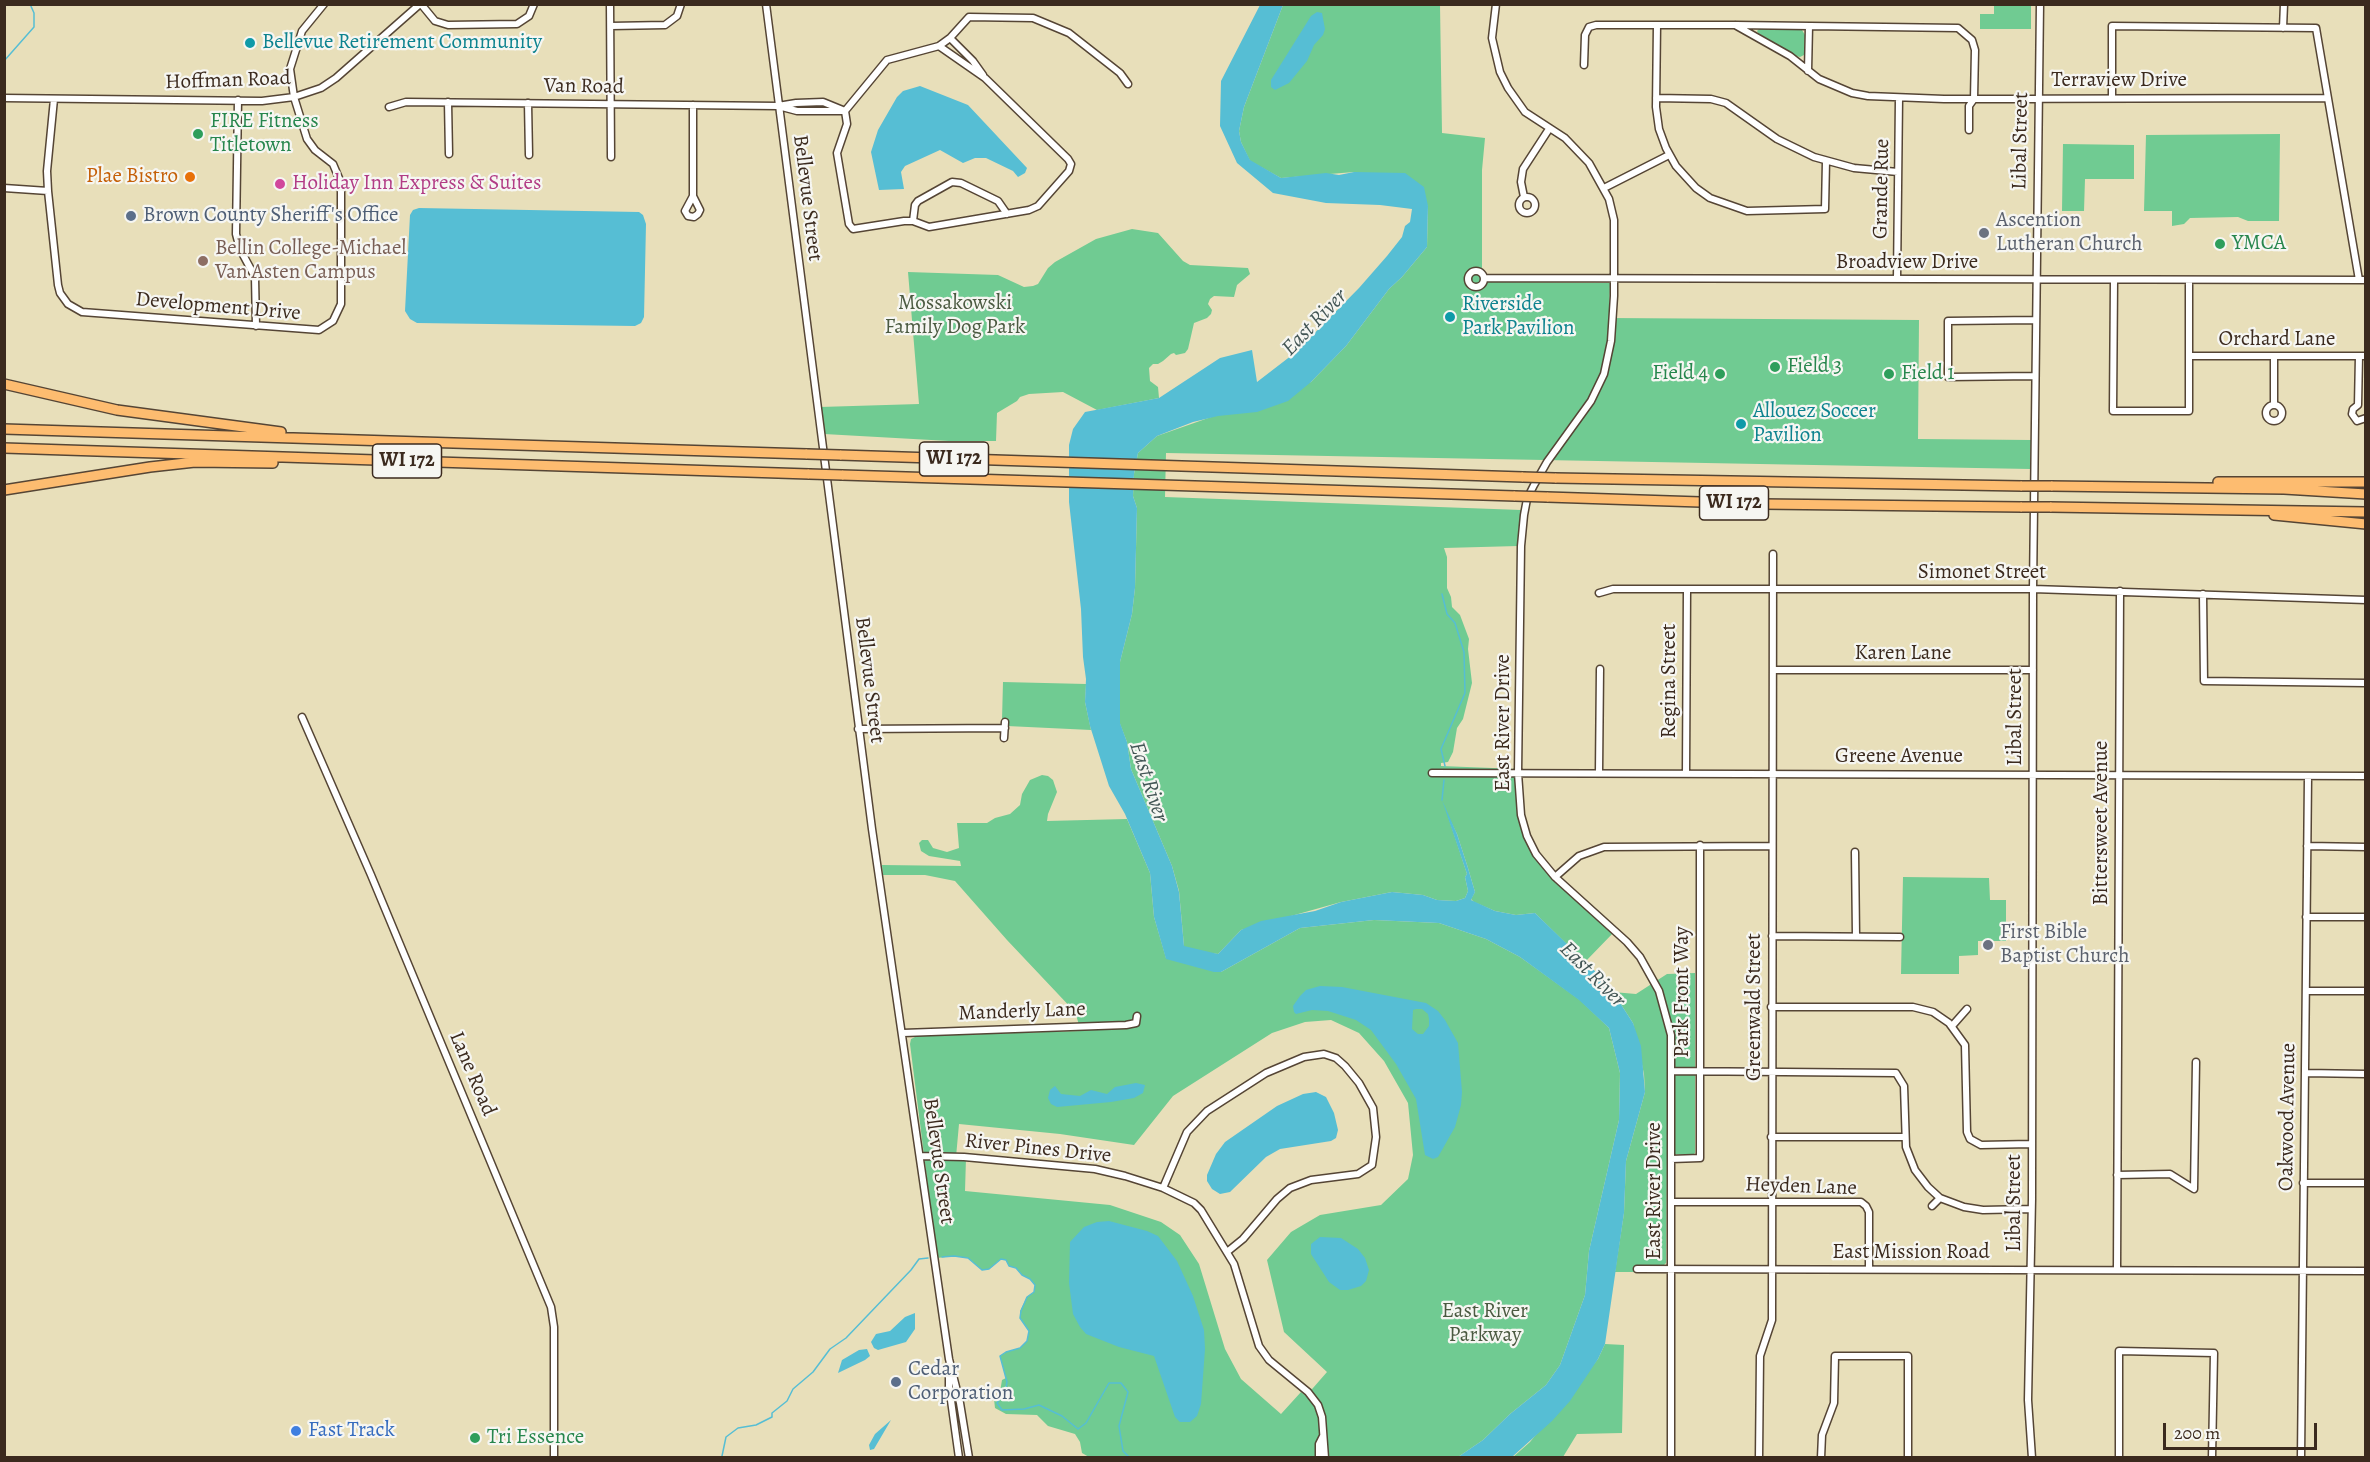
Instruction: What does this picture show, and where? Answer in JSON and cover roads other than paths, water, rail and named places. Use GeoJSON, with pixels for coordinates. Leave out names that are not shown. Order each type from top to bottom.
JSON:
{"type":"FeatureCollection","features":[{"type":"Feature","properties":{"kind":"highway"},"geometry":{"type":"LineString","coordinates":[[4,384],[117,410],[313,438]]}},
{"type":"Feature","properties":{"kind":"highway","name":"WI 172"},"geometry":{"type":"LineString","coordinates":[[4,429],[1556,478],[2191,487],[2366,494]]}},
{"type":"Feature","properties":{"kind":"highway","name":"WI 172"},"geometry":{"type":"LineString","coordinates":[[4,448],[1798,505],[2366,512]]}},
{"type":"Feature","properties":{"kind":"highway"},"geometry":{"type":"LineString","coordinates":[[4,490],[195,462],[347,464],[357,460]]}},
{"type":"Feature","properties":{"kind":"highway"},"geometry":{"type":"LineString","coordinates":[[2191,487],[2209,482],[2366,482]]}},
{"type":"Feature","properties":{"kind":"highway"},"geometry":{"type":"LineString","coordinates":[[2240,509],[2262,514],[2366,524]]}},
{"type":"Feature","properties":{"kind":"street","name":"Development Drive"},"geometry":{"type":"LineString","coordinates":[[54,99],[47,171],[58,285],[63,299],[82,312],[319,330],[329,325],[336,317],[340,304],[341,183],[333,164],[315,150],[307,139],[294,97],[290,69],[297,41],[307,22],[324,4]]}},
{"type":"Feature","properties":{"kind":"street","name":"Hoffman Road"},"geometry":{"type":"LineString","coordinates":[[4,98],[238,100],[294,97],[321,88],[336,78],[421,4]]}},
{"type":"Feature","properties":{"kind":"street"},"geometry":{"type":"LineString","coordinates":[[421,4],[435,21],[448,26],[517,24],[529,16],[534,4]]}},
{"type":"Feature","properties":{"kind":"street"},"geometry":{"type":"LineString","coordinates":[[610,4],[611,157]]}},
{"type":"Feature","properties":{"kind":"street"},"geometry":{"type":"LineString","coordinates":[[611,26],[665,25],[678,16],[681,4]]}},
{"type":"Feature","properties":{"kind":"street","name":"Bellevue Street"},"geometry":{"type":"LineString","coordinates":[[766,4],[858,729],[949,1359],[960,1403],[969,1458]]}},
{"type":"Feature","properties":{"kind":"street","name":"East River Drive"},"geometry":{"type":"LineString","coordinates":[[1496,4],[1492,38],[1500,72],[1516,101],[1525,112],[1579,150],[1610,199],[1614,220],[1611,341],[1602,381],[1591,401],[1538,477],[1527,499],[1524,515],[1521,546],[1518,773],[1521,815],[1527,836],[1536,854],[1555,877],[1627,942],[1650,973],[1659,991],[1671,1035],[1671,1458]]}},
{"type":"Feature","properties":{"kind":"street","name":"Libal Street"},"geometry":{"type":"LineString","coordinates":[[2026,1458],[2029,1431],[2032,670],[2040,4]]}},
{"type":"Feature","properties":{"kind":"street"},"geometry":{"type":"LineString","coordinates":[[2283,28],[2284,4]]}},
{"type":"Feature","properties":{"kind":"street"},"geometry":{"type":"LineString","coordinates":[[939,46],[985,78],[1068,159],[1071,164],[1069,171],[1038,206],[1029,210],[929,227],[913,221],[904,221],[853,229],[849,224],[837,153],[847,124],[845,111],[886,60],[939,46],[950,38],[969,17],[1039,19],[1069,33],[1120,73],[1128,84]]}},
{"type":"Feature","properties":{"kind":"street","name":"Terraview Drive"},"geometry":{"type":"LineString","coordinates":[[1584,65],[1585,35],[1589,27],[1596,24],[1735,25],[1772,45],[1819,79],[1852,93],[1899,98],[1974,99],[2328,98]]}},
{"type":"Feature","properties":{"kind":"street"},"geometry":{"type":"LineString","coordinates":[[1657,25],[1656,98],[1659,129],[1669,155],[1687,179],[1710,198],[1729,206],[1762,212],[1825,209],[1826,161]]}},
{"type":"Feature","properties":{"kind":"street"},"geometry":{"type":"LineString","coordinates":[[1735,25],[1958,28],[1972,40],[1975,50],[1974,99],[1969,106],[1969,130]]}},
{"type":"Feature","properties":{"kind":"street"},"geometry":{"type":"LineString","coordinates":[[1808,71],[1809,26]]}},
{"type":"Feature","properties":{"kind":"street"},"geometry":{"type":"LineString","coordinates":[[2112,98],[2112,27],[2316,28],[2362,280]]}},
{"type":"Feature","properties":{"kind":"street"},"geometry":{"type":"LineString","coordinates":[[950,38],[974,61],[985,78]]}},
{"type":"Feature","properties":{"kind":"street"},"geometry":{"type":"LineString","coordinates":[[1656,98],[1711,99],[1726,103],[1777,139],[1826,161],[1854,168],[1898,172]]}},
{"type":"Feature","properties":{"kind":"street","name":"Grande Rue"},"geometry":{"type":"LineString","coordinates":[[1897,279],[1899,98]]}},
{"type":"Feature","properties":{"kind":"street"},"geometry":{"type":"LineString","coordinates":[[238,100],[236,234],[239,246],[255,275],[256,326]]}},
{"type":"Feature","properties":{"kind":"street","name":"Van Road"},"geometry":{"type":"LineString","coordinates":[[389,107],[406,102],[778,106],[823,102],[845,111]]}},
{"type":"Feature","properties":{"kind":"street"},"geometry":{"type":"LineString","coordinates":[[448,102],[449,154]]}},
{"type":"Feature","properties":{"kind":"street"},"geometry":{"type":"LineString","coordinates":[[528,103],[529,155]]}},
{"type":"Feature","properties":{"kind":"street"},"geometry":{"type":"LineString","coordinates":[[693,105],[693,196]]}},
{"type":"Feature","properties":{"kind":"street"},"geometry":{"type":"LineString","coordinates":[[1524,197],[1521,182],[1523,169],[1549,129]]}},
{"type":"Feature","properties":{"kind":"street"},"geometry":{"type":"LineString","coordinates":[[1604,188],[1669,155]]}},
{"type":"Feature","properties":{"kind":"street"},"geometry":{"type":"LineString","coordinates":[[913,221],[915,205],[918,201],[952,182],[961,183],[998,201],[1007,214]]}},
{"type":"Feature","properties":{"kind":"street"},"geometry":{"type":"LineString","coordinates":[[4,189],[48,191]]}},
{"type":"Feature","properties":{"kind":"street","name":"Broadview Drive"},"geometry":{"type":"LineString","coordinates":[[1484,278],[2362,280]]}},
{"type":"Feature","properties":{"kind":"street"},"geometry":{"type":"LineString","coordinates":[[2114,280],[2114,411],[2188,411],[2189,280]]}},
{"type":"Feature","properties":{"kind":"street"},"geometry":{"type":"LineString","coordinates":[[2035,376],[1948,377],[1948,321],[2036,320]]}},
{"type":"Feature","properties":{"kind":"street","name":"Orchard Lane"},"geometry":{"type":"LineString","coordinates":[[2189,356],[2362,356]]}},
{"type":"Feature","properties":{"kind":"street"},"geometry":{"type":"LineString","coordinates":[[2274,356],[2274,405]]}},
{"type":"Feature","properties":{"kind":"street"},"geometry":{"type":"LineString","coordinates":[[2362,356],[2358,405],[2352,411],[2352,417],[2357,421],[2366,418]]}},
{"type":"Feature","properties":{"kind":"street"},"geometry":{"type":"LineString","coordinates":[[2358,405],[2366,408]]}},
{"type":"Feature","properties":{"kind":"street","name":"Greenwald Street"},"geometry":{"type":"LineString","coordinates":[[1759,1458],[1760,1356],[1772,1320],[1773,554]]}},
{"type":"Feature","properties":{"kind":"street","name":"Simonet Street"},"geometry":{"type":"LineString","coordinates":[[1599,593],[1613,589],[2033,589],[2366,600]]}},
{"type":"Feature","properties":{"kind":"street","name":"Regina Street"},"geometry":{"type":"LineString","coordinates":[[1686,773],[1687,589]]}},
{"type":"Feature","properties":{"kind":"street","name":"Bittersweet Avenue"},"geometry":{"type":"LineString","coordinates":[[2117,1270],[2120,591]]}},
{"type":"Feature","properties":{"kind":"street"},"geometry":{"type":"LineString","coordinates":[[2203,594],[2204,681],[2366,683]]}},
{"type":"Feature","properties":{"kind":"street"},"geometry":{"type":"LineString","coordinates":[[1599,772],[1600,669]]}},
{"type":"Feature","properties":{"kind":"street","name":"Karen Lane"},"geometry":{"type":"LineString","coordinates":[[1773,670],[2032,670]]}},
{"type":"Feature","properties":{"kind":"street","name":"Lane Road"},"geometry":{"type":"LineString","coordinates":[[302,717],[376,885],[551,1307],[554,1327],[554,1458]]}},
{"type":"Feature","properties":{"kind":"street"},"geometry":{"type":"LineString","coordinates":[[858,729],[1005,725],[1004,738]]}},
{"type":"Feature","properties":{"kind":"street","name":"Greene Avenue"},"geometry":{"type":"LineString","coordinates":[[1432,773],[2366,776]]}},
{"type":"Feature","properties":{"kind":"street","name":"Oakwood Avenue"},"geometry":{"type":"LineString","coordinates":[[2301,1458],[2308,777]]}},
{"type":"Feature","properties":{"kind":"street","name":"Park Front Way"},"geometry":{"type":"LineString","coordinates":[[1671,1159],[1700,1158],[1700,845]]}},
{"type":"Feature","properties":{"kind":"street"},"geometry":{"type":"LineString","coordinates":[[1555,877],[1579,856],[1604,847],[1772,846]]}},
{"type":"Feature","properties":{"kind":"street"},"geometry":{"type":"LineString","coordinates":[[2307,846],[2366,847]]}},
{"type":"Feature","properties":{"kind":"street"},"geometry":{"type":"LineString","coordinates":[[1855,852],[1856,936]]}},
{"type":"Feature","properties":{"kind":"street"},"geometry":{"type":"LineString","coordinates":[[2306,917],[2366,917]]}},
{"type":"Feature","properties":{"kind":"street"},"geometry":{"type":"LineString","coordinates":[[1772,936],[1900,937]]}},
{"type":"Feature","properties":{"kind":"street"},"geometry":{"type":"LineString","coordinates":[[2306,991],[2366,991]]}},
{"type":"Feature","properties":{"kind":"street"},"geometry":{"type":"LineString","coordinates":[[1771,1007],[1913,1007],[1933,1012],[1952,1026],[1961,1037],[1966,1051],[1967,1132],[1969,1137],[1974,1143],[1981,1145],[2031,1144]]}},
{"type":"Feature","properties":{"kind":"street"},"geometry":{"type":"LineString","coordinates":[[1952,1026],[1967,1009]]}},
{"type":"Feature","properties":{"kind":"street","name":"Manderly Lane"},"geometry":{"type":"LineString","coordinates":[[903,1033],[1126,1025],[1136,1023],[1137,1016]]}},
{"type":"Feature","properties":{"kind":"street"},"geometry":{"type":"LineString","coordinates":[[1163,1188],[1186,1132],[1207,1111],[1266,1073],[1304,1057],[1324,1054],[1336,1058],[1345,1066],[1359,1083],[1373,1108],[1376,1137],[1372,1165],[1358,1174],[1311,1180],[1290,1188],[1276,1199],[1243,1239],[1227,1252]]}},
{"type":"Feature","properties":{"kind":"street"},"geometry":{"type":"LineString","coordinates":[[2117,1175],[2170,1174],[2194,1189],[2196,1062]]}},
{"type":"Feature","properties":{"kind":"street"},"geometry":{"type":"LineString","coordinates":[[1671,1071],[1896,1073],[1904,1086],[1904,1137],[1908,1155],[1917,1174],[1940,1198],[1971,1209],[2031,1209]]}},
{"type":"Feature","properties":{"kind":"street"},"geometry":{"type":"LineString","coordinates":[[2306,1073],[2366,1074]]}},
{"type":"Feature","properties":{"kind":"street"},"geometry":{"type":"LineString","coordinates":[[1771,1137],[1904,1137]]}},
{"type":"Feature","properties":{"kind":"street","name":"River Pines Drive"},"geometry":{"type":"LineString","coordinates":[[921,1156],[955,1156],[1082,1167],[1118,1174],[1163,1188],[1183,1196],[1198,1206],[1238,1274],[1256,1343],[1269,1360],[1315,1400],[1322,1417],[1325,1458]]}},
{"type":"Feature","properties":{"kind":"street"},"geometry":{"type":"LineString","coordinates":[[2303,1183],[2366,1184]]}},
{"type":"Feature","properties":{"kind":"street"},"geometry":{"type":"LineString","coordinates":[[1932,1206],[1940,1198]]}},
{"type":"Feature","properties":{"kind":"street","name":"Heyden Lane"},"geometry":{"type":"LineString","coordinates":[[1671,1202],[1858,1201],[1864,1203],[1869,1215],[1869,1269]]}},
{"type":"Feature","properties":{"kind":"street","name":"East Mission Road"},"geometry":{"type":"LineString","coordinates":[[1637,1269],[2366,1271]]}},
{"type":"Feature","properties":{"kind":"street"},"geometry":{"type":"LineString","coordinates":[[2119,1458],[2120,1351],[2214,1353],[2212,1458]]}},
{"type":"Feature","properties":{"kind":"street"},"geometry":{"type":"LineString","coordinates":[[1821,1458],[1822,1437],[1833,1405],[1835,1356],[1908,1356],[1908,1458]]}},
{"type":"Feature","properties":{"kind":"street","name":"Bellevue Street"},"geometry":{"type":"LineString","coordinates":[[949,1359],[949,1386],[959,1458]]}},
{"type":"Feature","properties":{"kind":"street","name":"Libal Street"},"geometry":{"type":"LineString","coordinates":[[2029,1431],[2032,1458]]}},
{"type":"Feature","properties":{"kind":"street","name":"River Pines Drive"},"geometry":{"type":"LineString","coordinates":[[1319,1458],[1319,1444],[1323,1436]]}},
{"type":"Feature","properties":{"kind":"water","name":"East River"},"geometry":{"type":"Polygon","coordinates":[[[1260,5],[1283,5],[1244,107],[1239,131],[1241,142],[1250,160],[1281,178],[1326,173],[1339,175],[1354,172],[1405,173],[1424,187],[1428,206],[1427,247],[1389,289],[1346,346],[1311,382],[1288,401],[1257,412],[1218,416],[1193,422],[1157,436],[1138,453],[1133,496],[1137,508],[1135,588],[1132,614],[1120,662],[1120,723],[1127,742],[1131,769],[1172,866],[1179,892],[1184,946],[1218,954],[1241,930],[1261,921],[1315,911],[1341,902],[1392,892],[1423,895],[1437,900],[1456,901],[1465,898],[1468,891],[1465,877],[1467,874],[1442,800],[1457,834],[1475,892],[1471,900],[1495,911],[1516,915],[1535,913],[1598,974],[1633,1023],[1641,1046],[1645,1092],[1626,1161],[1624,1213],[1605,1344],[1598,1359],[1570,1401],[1552,1421],[1512,1457],[1458,1457],[1483,1440],[1510,1414],[1546,1385],[1560,1365],[1585,1295],[1589,1251],[1619,1120],[1620,1073],[1609,1028],[1579,1000],[1520,957],[1486,939],[1439,923],[1374,920],[1300,928],[1221,972],[1166,959],[1154,917],[1150,873],[1125,814],[1109,786],[1085,702],[1086,679],[1081,609],[1069,502],[1069,445],[1073,429],[1085,412],[1159,398],[1220,358],[1252,350],[1257,382],[1296,352],[1359,288],[1402,237],[1405,226],[1410,222],[1412,209],[1326,203],[1273,193],[1237,163],[1220,126],[1221,81],[1260,5]]]}},
{"type":"Feature","properties":{"kind":"water"},"geometry":{"type":"Polygon","coordinates":[[[1317,12],[1322,13],[1325,29],[1323,35],[1314,45],[1307,61],[1289,83],[1275,90],[1271,87],[1271,80],[1311,16],[1317,12]]]}},
{"type":"Feature","properties":{"kind":"water"},"geometry":{"type":"Polygon","coordinates":[[[920,86],[968,105],[1027,168],[1025,173],[1018,177],[1013,171],[986,158],[975,158],[963,163],[940,150],[905,166],[901,172],[904,189],[879,190],[871,152],[878,130],[897,97],[903,91],[920,86]]]}},
{"type":"Feature","properties":{"kind":"water"},"geometry":{"type":"Polygon","coordinates":[[[419,208],[639,212],[643,215],[646,224],[644,317],[641,323],[635,326],[417,323],[410,319],[405,311],[410,215],[413,210],[419,208]]]}},
{"type":"Feature","properties":{"kind":"water"},"geometry":{"type":"Polygon","coordinates":[[[1320,986],[1342,987],[1426,1003],[1438,1011],[1458,1043],[1462,1092],[1455,1127],[1438,1157],[1433,1159],[1425,1155],[1416,1099],[1396,1064],[1371,1030],[1356,1020],[1328,1011],[1312,1010],[1296,1014],[1293,1006],[1306,990],[1320,986]],[[1422,1009],[1413,1010],[1412,1029],[1418,1034],[1423,1034],[1429,1026],[1428,1014],[1422,1009]]]}},
{"type":"Feature","properties":{"kind":"water"},"geometry":{"type":"Polygon","coordinates":[[[1136,1083],[1145,1085],[1143,1093],[1134,1098],[1111,1102],[1057,1107],[1051,1104],[1048,1098],[1050,1090],[1055,1086],[1061,1094],[1080,1096],[1091,1090],[1107,1094],[1115,1087],[1136,1083]]]}},
{"type":"Feature","properties":{"kind":"water"},"geometry":{"type":"Polygon","coordinates":[[[1316,1092],[1326,1097],[1334,1113],[1338,1130],[1336,1138],[1331,1141],[1280,1149],[1266,1157],[1230,1192],[1220,1194],[1212,1189],[1207,1181],[1207,1175],[1216,1154],[1225,1142],[1277,1106],[1303,1094],[1316,1092]]]}},
{"type":"Feature","properties":{"kind":"water"},"geometry":{"type":"Polygon","coordinates":[[[1109,1221],[1158,1236],[1177,1261],[1193,1296],[1204,1330],[1205,1349],[1201,1404],[1197,1416],[1190,1422],[1180,1422],[1175,1417],[1154,1356],[1119,1347],[1086,1334],[1073,1314],[1069,1283],[1070,1242],[1084,1227],[1097,1222],[1109,1221]]]}},
{"type":"Feature","properties":{"kind":"water"},"geometry":{"type":"Polygon","coordinates":[[[1320,1237],[1341,1238],[1358,1249],[1365,1258],[1369,1270],[1366,1281],[1361,1286],[1340,1290],[1329,1282],[1311,1254],[1311,1244],[1320,1237]]]}},
{"type":"Feature","properties":{"kind":"water"},"geometry":{"type":"Polygon","coordinates":[[[915,1313],[915,1329],[906,1342],[878,1350],[874,1348],[871,1342],[876,1334],[890,1331],[905,1317],[915,1313]]]}},
{"type":"Feature","properties":{"kind":"water"},"geometry":{"type":"Polygon","coordinates":[[[867,1349],[870,1356],[838,1373],[842,1360],[859,1350],[867,1349]]]}},
{"type":"Feature","properties":{"kind":"water"},"geometry":{"type":"Polygon","coordinates":[[[891,1420],[874,1449],[870,1450],[869,1445],[875,1434],[891,1420]]]}},
{"type":"Feature","properties":{"kind":"waterway"},"geometry":{"type":"LineString","coordinates":[[4,61],[34,27],[34,13],[30,4]]}},
{"type":"Feature","properties":{"kind":"waterway"},"geometry":{"type":"LineString","coordinates":[[1442,594],[1447,614],[1455,623],[1464,652],[1465,693],[1441,749],[1445,766]]}},
{"type":"Feature","properties":{"kind":"waterway"},"geometry":{"type":"LineString","coordinates":[[1442,800],[1444,780]]}},
{"type":"Feature","properties":{"kind":"waterway"},"geometry":{"type":"LineString","coordinates":[[942,1257],[968,1258],[982,1270],[989,1269],[1001,1259],[1006,1260],[1009,1266],[1016,1268],[1035,1285],[1034,1292],[1027,1297],[1021,1311],[1020,1318],[1029,1331],[1027,1341],[1020,1348],[1000,1356],[1007,1382],[1005,1392],[997,1403],[1002,1410],[1024,1409],[1039,1405],[1062,1416],[1078,1429],[1086,1423],[1109,1383],[1121,1383],[1128,1392],[1119,1426],[1123,1451],[1130,1458]]}},
{"type":"Feature","properties":{"kind":"waterway"},"geometry":{"type":"LineString","coordinates":[[722,1456],[726,1437],[738,1428],[756,1425],[772,1417],[772,1413],[787,1401],[793,1389],[813,1372],[830,1349],[846,1338],[919,1259],[928,1258]]}},
{"type":"Feature","properties":{"kind":"place","name":"Bellevue Retirement Community"},"geometry":{"type":"Point","coordinates":[250,43]}},
{"type":"Feature","properties":{"kind":"place","name":"FIRE Fitness Titletown"},"geometry":{"type":"Point","coordinates":[198,134]}},
{"type":"Feature","properties":{"kind":"place","name":"Plae Bistro"},"geometry":{"type":"Point","coordinates":[190,177]}},
{"type":"Feature","properties":{"kind":"place","name":"Holiday Inn Express & Suites"},"geometry":{"type":"Point","coordinates":[280,184]}},
{"type":"Feature","properties":{"kind":"place","name":"Brown County Sheriff's Office"},"geometry":{"type":"Point","coordinates":[131,216]}},
{"type":"Feature","properties":{"kind":"place","name":"Ascention Lutheran Church"},"geometry":{"type":"Point","coordinates":[1984,233]}},
{"type":"Feature","properties":{"kind":"place","name":"YMCA"},"geometry":{"type":"Point","coordinates":[2220,244]}},
{"type":"Feature","properties":{"kind":"place","name":"Bellin College-Michael Van Asten Campus"},"geometry":{"type":"Point","coordinates":[203,261]}},
{"type":"Feature","properties":{"kind":"place","name":"Riverside Park Pavilion"},"geometry":{"type":"Point","coordinates":[1450,317]}},
{"type":"Feature","properties":{"kind":"place","name":"Field 3"},"geometry":{"type":"Point","coordinates":[1775,367]}},
{"type":"Feature","properties":{"kind":"place","name":"Field 4"},"geometry":{"type":"Point","coordinates":[1720,374]}},
{"type":"Feature","properties":{"kind":"place","name":"Field 1"},"geometry":{"type":"Point","coordinates":[1889,374]}},
{"type":"Feature","properties":{"kind":"place","name":"Allouez Soccer Pavilion"},"geometry":{"type":"Point","coordinates":[1741,424]}},
{"type":"Feature","properties":{"kind":"place","name":"First Bible Baptist Church"},"geometry":{"type":"Point","coordinates":[1988,945]}},
{"type":"Feature","properties":{"kind":"place","name":"Cedar Corporation"},"geometry":{"type":"Point","coordinates":[896,1382]}},
{"type":"Feature","properties":{"kind":"place","name":"Fast Track"},"geometry":{"type":"Point","coordinates":[296,1431]}},
{"type":"Feature","properties":{"kind":"place","name":"Tri Essence"},"geometry":{"type":"Point","coordinates":[475,1438]}},
{"type":"Feature","properties":{"kind":"park label","name":"Mossakowski Family Dog Park"},"geometry":{"type":"Point","coordinates":[955,316]}},
{"type":"Feature","properties":{"kind":"park label","name":"East River Parkway"},"geometry":{"type":"Point","coordinates":[1485,1324]}}]}
